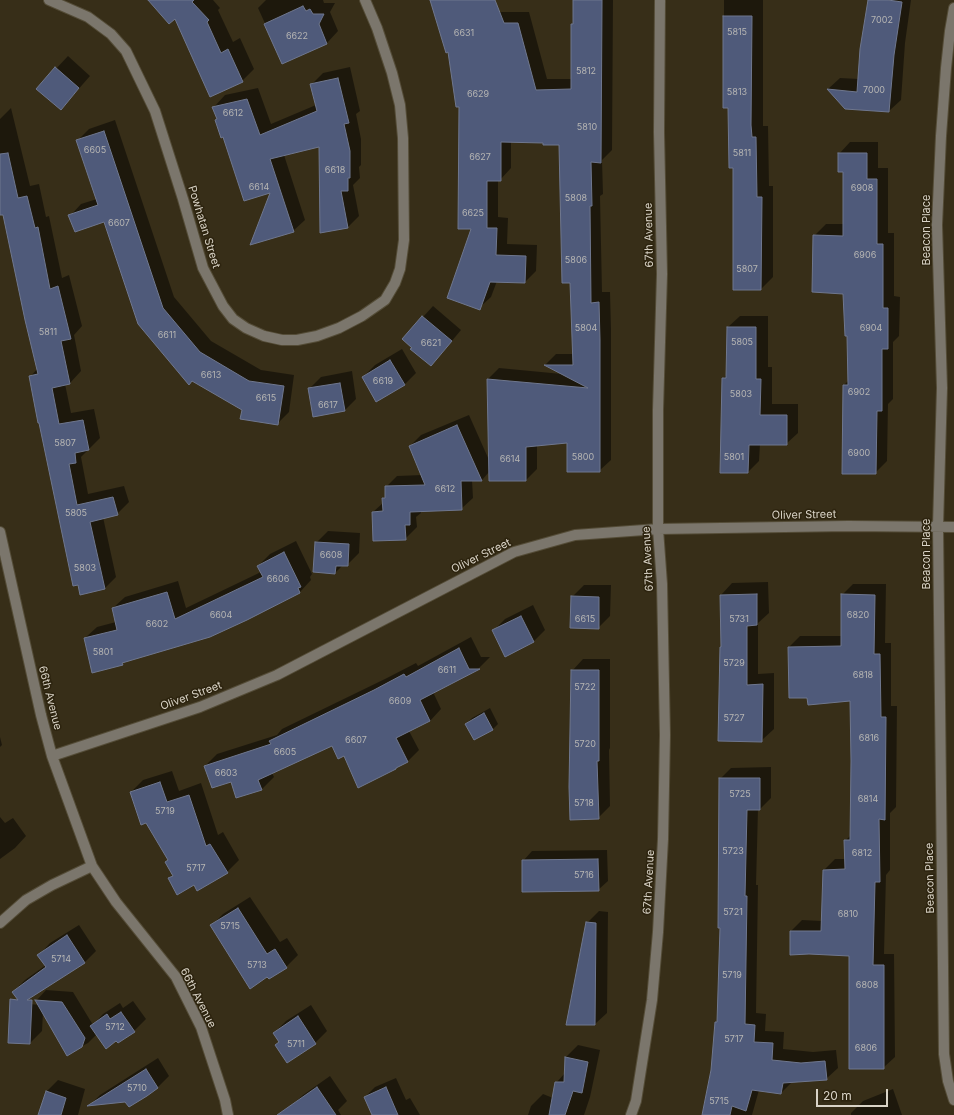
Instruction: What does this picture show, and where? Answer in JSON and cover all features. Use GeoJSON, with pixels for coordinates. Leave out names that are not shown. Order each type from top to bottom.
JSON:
{"type":"FeatureCollection","features":[{"type":"Feature","properties":{"kind":"street","name":"Powhatan Street"},"geometry":{"type":"LineString","coordinates":[[49,0],[88,17],[111,34],[126,51],[155,112],[203,268],[223,306],[233,319],[246,328],[264,336],[282,340],[297,340],[317,336],[339,328],[362,316],[385,300],[395,283],[400,269],[404,240],[403,138],[400,105],[385,54],[365,0]]}},
{"type":"Feature","properties":{"kind":"street","name":"67th Avenue"},"geometry":{"type":"LineString","coordinates":[[631,1115],[636,1101],[652,1000],[658,932],[663,839],[665,728],[662,584],[658,529],[658,410],[662,274],[659,132],[660,0]]}},
{"type":"Feature","properties":{"kind":"street","name":"Beacon Place"},"geometry":{"type":"LineString","coordinates":[[954,8],[945,75],[938,225],[942,388],[938,526],[944,1054],[948,1081],[954,1100]]}},
{"type":"Feature","properties":{"kind":"street","name":"Oliver Street"},"geometry":{"type":"LineString","coordinates":[[52,756],[200,707],[277,675],[514,552],[575,534],[658,529],[848,526],[954,527]]}},
{"type":"Feature","properties":{"kind":"street","name":"66th Avenue"},"geometry":{"type":"LineString","coordinates":[[0,532],[41,715],[52,756],[92,866],[120,907],[176,977],[201,1027],[223,1093],[228,1115]]}},
{"type":"Feature","properties":{"kind":"street"},"geometry":{"type":"LineString","coordinates":[[0,923],[26,900],[52,885],[92,866]]}},
{"type":"Feature","properties":{"kind":"building"},"geometry":{"type":"Polygon","coordinates":[[[148,0],[194,0],[192,2],[209,20],[207,22],[221,53],[228,49],[243,82],[210,97],[175,19],[169,24],[148,0]]]}},
{"type":"Feature","properties":{"kind":"building"},"geometry":{"type":"Polygon","coordinates":[[[430,0],[495,0],[504,23],[518,23],[536,90],[571,89],[571,24],[573,24],[573,0],[602,0],[601,163],[591,162],[592,206],[590,206],[591,303],[599,302],[600,472],[567,472],[567,443],[526,447],[526,481],[489,481],[487,379],[588,388],[544,365],[573,365],[570,283],[562,283],[559,145],[501,142],[501,181],[487,181],[487,228],[497,228],[496,255],[526,256],[525,283],[490,282],[480,310],[447,298],[471,229],[458,229],[459,107],[456,107],[448,52],[446,53],[430,0]]]}},
{"type":"Feature","properties":{"kind":"building"},"geometry":{"type":"Polygon","coordinates":[[[868,0],[902,2],[894,55],[889,112],[845,109],[827,89],[857,92],[860,49],[868,0]]]}},
{"type":"Feature","properties":{"kind":"building"},"geometry":{"type":"Polygon","coordinates":[[[303,6],[306,11],[310,9],[313,14],[324,14],[319,24],[327,44],[282,64],[264,24],[303,6]]]}},
{"type":"Feature","properties":{"kind":"building"},"geometry":{"type":"Polygon","coordinates":[[[723,16],[752,16],[751,125],[752,137],[756,137],[757,197],[762,197],[761,290],[733,290],[733,168],[729,168],[728,108],[723,108],[723,16]]]}},
{"type":"Feature","properties":{"kind":"building"},"geometry":{"type":"Polygon","coordinates":[[[55,67],[79,88],[61,110],[36,89],[55,67]]]}},
{"type":"Feature","properties":{"kind":"building"},"geometry":{"type":"Polygon","coordinates":[[[338,78],[349,123],[344,124],[350,151],[350,178],[348,178],[348,191],[341,191],[348,228],[320,233],[319,147],[270,159],[294,232],[250,245],[270,193],[244,201],[223,137],[221,138],[215,120],[217,119],[212,107],[247,99],[260,135],[317,111],[310,84],[338,78]]]}},
{"type":"Feature","properties":{"kind":"building"},"geometry":{"type":"Polygon","coordinates":[[[104,131],[163,308],[200,352],[249,381],[284,386],[278,425],[240,419],[242,410],[192,381],[189,385],[138,324],[104,222],[75,232],[68,215],[98,205],[76,140],[104,131]]]}},
{"type":"Feature","properties":{"kind":"building"},"geometry":{"type":"Polygon","coordinates":[[[8,153],[18,198],[27,196],[35,228],[38,227],[50,289],[58,286],[71,339],[61,341],[70,384],[52,388],[59,424],[83,420],[89,450],[75,453],[76,463],[69,464],[77,505],[113,497],[118,515],[90,522],[105,589],[80,595],[78,585],[73,586],[38,423],[29,376],[38,374],[3,215],[0,215],[0,154],[8,153]]]}},
{"type":"Feature","properties":{"kind":"building"},"geometry":{"type":"Polygon","coordinates":[[[838,153],[867,153],[867,179],[877,179],[877,244],[883,244],[883,308],[888,308],[888,349],[882,349],[882,411],[877,411],[876,474],[842,474],[843,385],[848,385],[847,336],[845,336],[843,294],[812,292],[813,235],[843,236],[843,172],[838,172],[838,153]]]}},
{"type":"Feature","properties":{"kind":"building"},"geometry":{"type":"Polygon","coordinates":[[[422,316],[452,341],[431,366],[410,349],[412,348],[402,339],[422,316]]]}},
{"type":"Feature","properties":{"kind":"building"},"geometry":{"type":"Polygon","coordinates":[[[727,327],[756,327],[756,379],[761,379],[760,415],[787,415],[787,445],[749,445],[748,473],[720,473],[722,378],[726,378],[727,327]]]}},
{"type":"Feature","properties":{"kind":"building"},"geometry":{"type":"Polygon","coordinates":[[[390,360],[405,385],[376,402],[362,377],[390,360]]]}},
{"type":"Feature","properties":{"kind":"building"},"geometry":{"type":"Polygon","coordinates":[[[340,383],[345,411],[313,417],[308,388],[340,383]]]}},
{"type":"Feature","properties":{"kind":"building"},"geometry":{"type":"Polygon","coordinates":[[[457,425],[482,481],[461,481],[462,510],[410,512],[410,525],[405,525],[406,540],[373,541],[372,512],[383,511],[382,498],[385,498],[385,486],[425,485],[409,446],[457,425]]]}},
{"type":"Feature","properties":{"kind":"building"},"geometry":{"type":"Polygon","coordinates":[[[315,542],[349,544],[348,566],[336,566],[335,574],[313,572],[315,542]]]}},
{"type":"Feature","properties":{"kind":"building"},"geometry":{"type":"Polygon","coordinates":[[[284,552],[301,587],[298,588],[300,593],[210,637],[122,663],[123,665],[92,673],[84,638],[117,630],[112,608],[167,592],[175,619],[263,577],[257,566],[284,552]]]}},
{"type":"Feature","properties":{"kind":"building"},"geometry":{"type":"Polygon","coordinates":[[[757,594],[757,625],[747,626],[747,685],[763,684],[762,742],[718,741],[721,647],[720,595],[757,594]]]}},
{"type":"Feature","properties":{"kind":"building"},"geometry":{"type":"Polygon","coordinates":[[[841,594],[875,595],[874,654],[880,654],[881,717],[886,717],[885,820],[879,819],[880,882],[875,882],[873,965],[884,965],[884,1069],[849,1069],[849,956],[809,954],[790,955],[790,931],[821,931],[823,870],[845,869],[844,840],[850,840],[851,761],[850,701],[808,705],[807,698],[789,698],[788,647],[841,646],[841,594]]]}},
{"type":"Feature","properties":{"kind":"building"},"geometry":{"type":"Polygon","coordinates":[[[571,596],[599,597],[599,629],[570,628],[571,596]]]}},
{"type":"Feature","properties":{"kind":"building"},"geometry":{"type":"Polygon","coordinates":[[[521,616],[534,642],[505,657],[492,630],[521,616]]]}},
{"type":"Feature","properties":{"kind":"building"},"geometry":{"type":"Polygon","coordinates":[[[459,648],[469,669],[480,669],[420,700],[430,721],[396,738],[408,762],[396,769],[358,788],[344,756],[338,759],[332,746],[258,780],[262,790],[236,798],[231,782],[212,788],[204,766],[271,744],[269,741],[404,674],[406,677],[459,648]]]}},
{"type":"Feature","properties":{"kind":"building"},"geometry":{"type":"Polygon","coordinates":[[[571,670],[599,670],[599,761],[597,761],[599,819],[570,820],[569,787],[571,670]]]}},
{"type":"Feature","properties":{"kind":"building"},"geometry":{"type":"Polygon","coordinates":[[[484,713],[493,730],[474,740],[465,724],[484,713]]]}},
{"type":"Feature","properties":{"kind":"building"},"geometry":{"type":"Polygon","coordinates":[[[719,778],[760,778],[760,810],[747,810],[745,1024],[755,1025],[754,1042],[773,1043],[772,1060],[801,1063],[825,1061],[827,1080],[783,1083],[781,1094],[752,1090],[746,1111],[732,1106],[730,1115],[702,1115],[711,1070],[715,1022],[717,1022],[720,928],[718,928],[719,778]]]}},
{"type":"Feature","properties":{"kind":"building"},"geometry":{"type":"Polygon","coordinates":[[[160,782],[167,802],[189,795],[206,846],[210,844],[228,873],[197,891],[194,885],[177,895],[168,878],[173,876],[165,862],[168,860],[146,823],[141,825],[130,792],[160,782]]]}},
{"type":"Feature","properties":{"kind":"building"},"geometry":{"type":"Polygon","coordinates":[[[598,859],[599,891],[522,892],[522,860],[598,859]]]}},
{"type":"Feature","properties":{"kind":"building"},"geometry":{"type":"Polygon","coordinates":[[[238,908],[267,954],[275,949],[287,968],[269,979],[267,977],[250,989],[210,925],[238,908]]]}},
{"type":"Feature","properties":{"kind":"building"},"geometry":{"type":"Polygon","coordinates":[[[586,922],[596,923],[595,1025],[566,1025],[586,922]]]}},
{"type":"Feature","properties":{"kind":"building"},"geometry":{"type":"Polygon","coordinates":[[[67,935],[85,963],[27,1000],[32,1000],[30,1044],[8,1043],[10,999],[18,1000],[12,992],[46,967],[37,955],[67,935]]]}},
{"type":"Feature","properties":{"kind":"building"},"geometry":{"type":"Polygon","coordinates":[[[35,1000],[62,1002],[85,1038],[82,1047],[67,1056],[35,1000]]]}},
{"type":"Feature","properties":{"kind":"building"},"geometry":{"type":"Polygon","coordinates":[[[121,1012],[135,1032],[118,1043],[116,1041],[106,1049],[90,1026],[107,1014],[110,1019],[121,1012]]]}},
{"type":"Feature","properties":{"kind":"building"},"geometry":{"type":"Polygon","coordinates":[[[298,1016],[316,1044],[287,1063],[275,1045],[279,1042],[273,1033],[298,1016]]]}},
{"type":"Feature","properties":{"kind":"building"},"geometry":{"type":"Polygon","coordinates":[[[565,1057],[588,1062],[582,1093],[573,1091],[565,1115],[549,1115],[555,1082],[564,1082],[565,1057]]]}},
{"type":"Feature","properties":{"kind":"building"},"geometry":{"type":"Polygon","coordinates":[[[146,1069],[158,1088],[147,1096],[129,1107],[125,1102],[87,1106],[146,1069]]]}},
{"type":"Feature","properties":{"kind":"building"},"geometry":{"type":"Polygon","coordinates":[[[317,1087],[336,1115],[277,1115],[317,1087]]]}},
{"type":"Feature","properties":{"kind":"building"},"geometry":{"type":"Polygon","coordinates":[[[386,1087],[398,1115],[372,1115],[364,1097],[386,1087]]]}},
{"type":"Feature","properties":{"kind":"building"},"geometry":{"type":"Polygon","coordinates":[[[46,1091],[66,1098],[61,1115],[38,1115],[46,1091]]]}}]}
